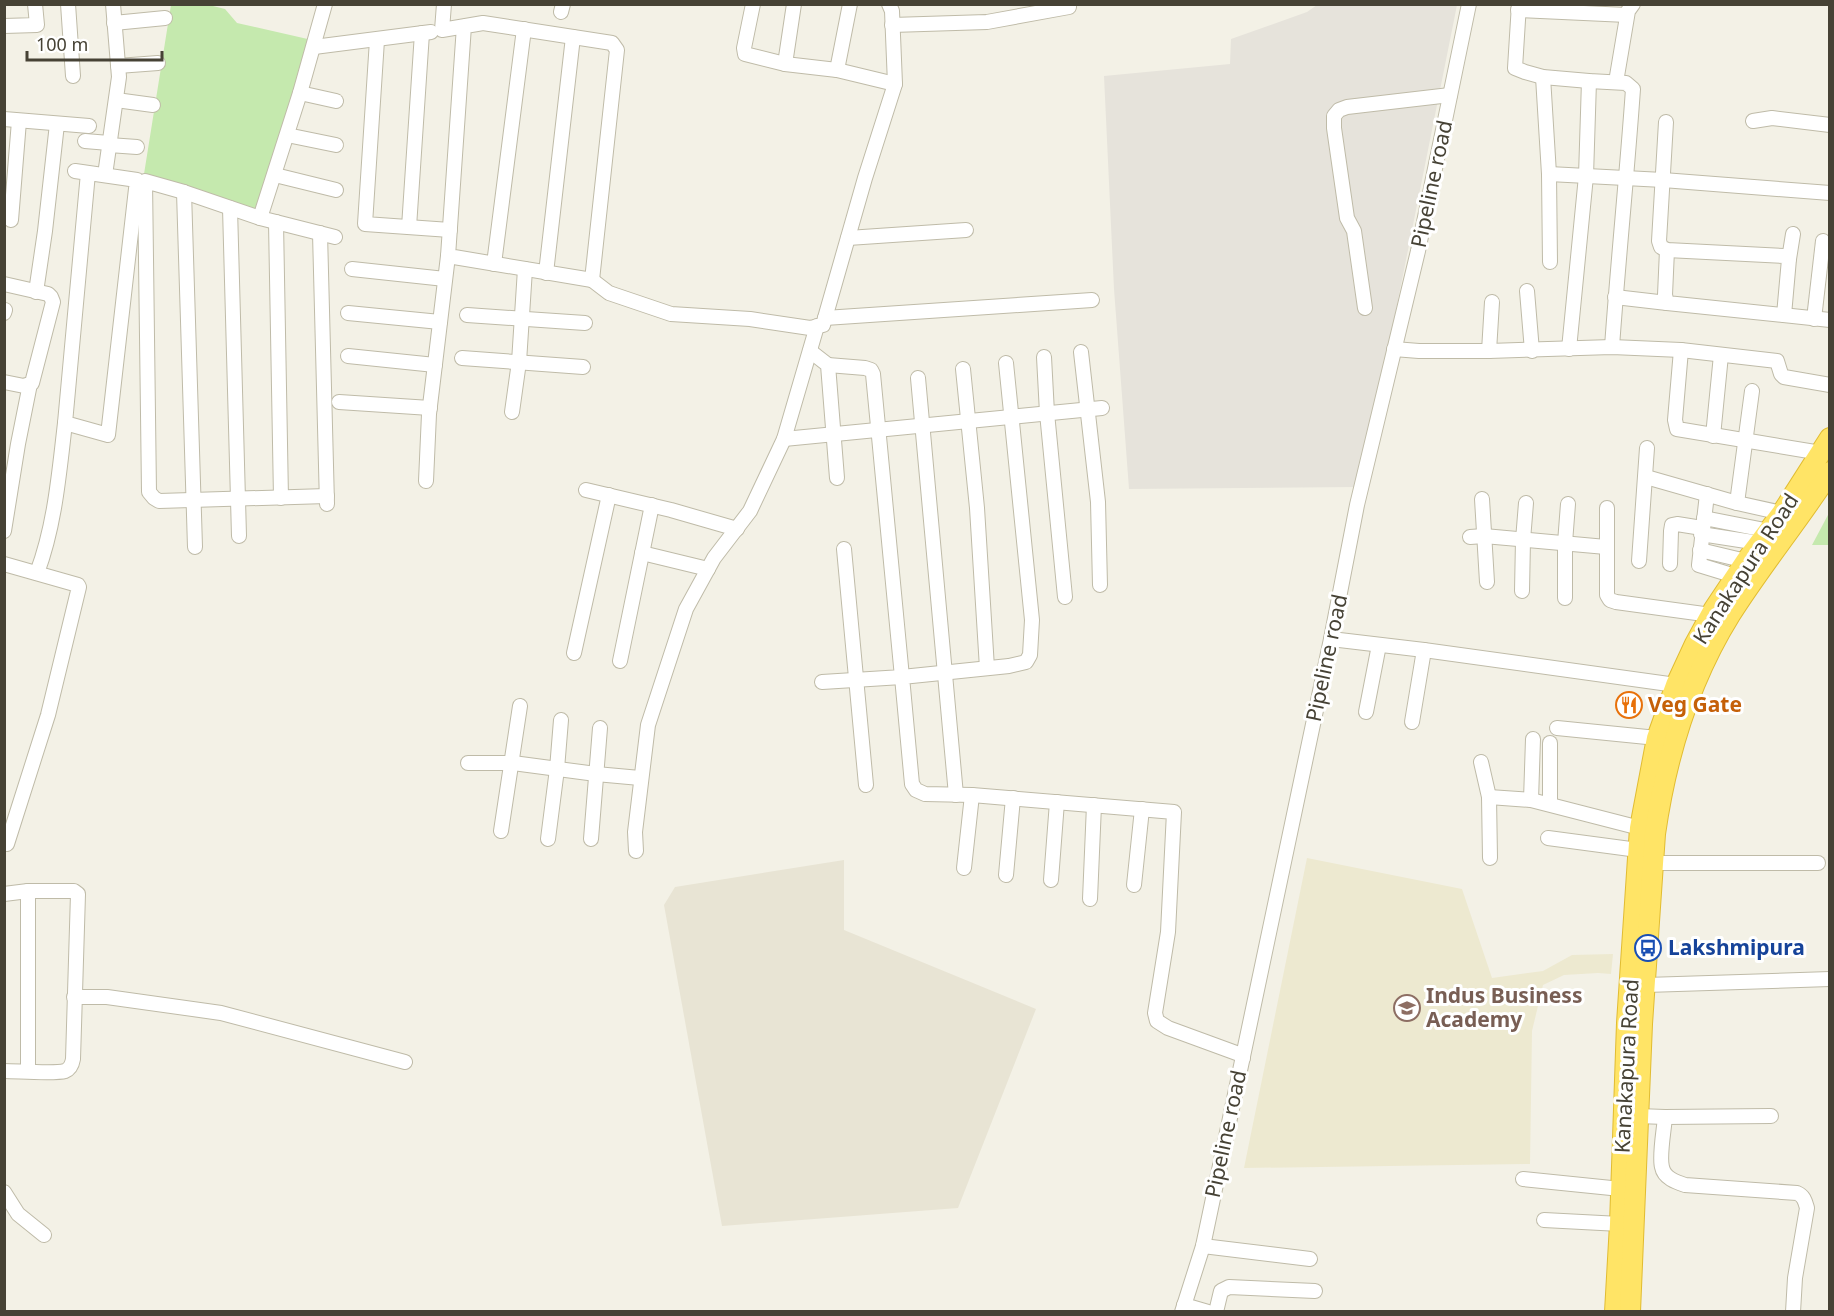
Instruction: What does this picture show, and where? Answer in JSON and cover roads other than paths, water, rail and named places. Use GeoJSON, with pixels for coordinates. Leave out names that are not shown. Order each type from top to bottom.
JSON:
{"type":"FeatureCollection","features":[{"type":"Feature","properties":{"kind":"highway","name":"Kanakapura Road"},"geometry":{"type":"LineString","coordinates":[[1615,1311],[1621,1189],[1638,1116],[1642,1024],[1659,805],[1675,740],[1694,684],[1729,616],[1809,488],[1825,446]]}},
{"type":"Feature","properties":{"kind":"highway","name":"Kanakapura Road"},"geometry":{"type":"LineString","coordinates":[[1630,1311],[1627,1023],[1640,828],[1657,738],[1676,685],[1711,615],[1782,513],[1830,472]]}},
{"type":"Feature","properties":{"kind":"street"},"geometry":{"type":"LineString","coordinates":[[4,26],[37,25],[35,4]]}},
{"type":"Feature","properties":{"kind":"street"},"geometry":{"type":"LineString","coordinates":[[68,4],[74,76]]}},
{"type":"Feature","properties":{"kind":"street"},"geometry":{"type":"LineString","coordinates":[[105,175],[119,77],[113,4]]}},
{"type":"Feature","properties":{"kind":"street"},"geometry":{"type":"LineString","coordinates":[[260,218],[314,47],[325,4]]}},
{"type":"Feature","properties":{"kind":"street"},"geometry":{"type":"LineString","coordinates":[[442,30],[444,4]]}},
{"type":"Feature","properties":{"kind":"street"},"geometry":{"type":"LineString","coordinates":[[753,4],[745,54],[785,64],[837,70],[895,84]]}},
{"type":"Feature","properties":{"kind":"street"},"geometry":{"type":"LineString","coordinates":[[785,64],[794,4]]}},
{"type":"Feature","properties":{"kind":"street"},"geometry":{"type":"LineString","coordinates":[[837,70],[850,4]]}},
{"type":"Feature","properties":{"kind":"street"},"geometry":{"type":"LineString","coordinates":[[636,851],[634,832],[648,725],[686,609],[708,569],[750,511],[784,439],[895,84],[889,4]]}},
{"type":"Feature","properties":{"kind":"street","name":"Pipeline road"},"geometry":{"type":"LineString","coordinates":[[1183,1308],[1203,1246],[1331,639],[1357,505],[1418,251],[1469,4]]}},
{"type":"Feature","properties":{"kind":"street"},"geometry":{"type":"LineString","coordinates":[[892,25],[987,22],[1069,7]]}},
{"type":"Feature","properties":{"kind":"street"},"geometry":{"type":"LineString","coordinates":[[1612,347],[1633,89],[1626,83],[1543,76],[1515,68],[1518,7],[1630,10],[1616,82]]}},
{"type":"Feature","properties":{"kind":"street"},"geometry":{"type":"LineString","coordinates":[[114,23],[165,18]]}},
{"type":"Feature","properties":{"kind":"street"},"geometry":{"type":"LineString","coordinates":[[314,47],[377,40],[483,23],[612,43],[616,50],[592,280]]}},
{"type":"Feature","properties":{"kind":"street"},"geometry":{"type":"LineString","coordinates":[[426,481],[430,408],[448,256],[464,26]]}},
{"type":"Feature","properties":{"kind":"street"},"geometry":{"type":"LineString","coordinates":[[494,264],[524,29]]}},
{"type":"Feature","properties":{"kind":"street"},"geometry":{"type":"LineString","coordinates":[[409,227],[422,33]]}},
{"type":"Feature","properties":{"kind":"street"},"geometry":{"type":"LineString","coordinates":[[546,273],[573,37]]}},
{"type":"Feature","properties":{"kind":"street"},"geometry":{"type":"LineString","coordinates":[[377,40],[365,224],[450,230]]}},
{"type":"Feature","properties":{"kind":"street"},"geometry":{"type":"LineString","coordinates":[[118,66],[158,63]]}},
{"type":"Feature","properties":{"kind":"street"},"geometry":{"type":"LineString","coordinates":[[1543,76],[1549,174],[1550,262]]}},
{"type":"Feature","properties":{"kind":"street"},"geometry":{"type":"LineString","coordinates":[[1569,349],[1586,176],[1589,81]]}},
{"type":"Feature","properties":{"kind":"street"},"geometry":{"type":"LineString","coordinates":[[300,93],[336,101]]}},
{"type":"Feature","properties":{"kind":"street"},"geometry":{"type":"LineString","coordinates":[[1365,308],[1354,231],[1347,218],[1334,116],[1347,107],[1450,95]]}},
{"type":"Feature","properties":{"kind":"street"},"geometry":{"type":"LineString","coordinates":[[116,100],[153,105]]}},
{"type":"Feature","properties":{"kind":"street"},"geometry":{"type":"LineString","coordinates":[[1753,121],[1772,118],[1830,125]]}},
{"type":"Feature","properties":{"kind":"street"},"geometry":{"type":"LineString","coordinates":[[4,119],[89,126]]}},
{"type":"Feature","properties":{"kind":"street"},"geometry":{"type":"LineString","coordinates":[[11,220],[19,121]]}},
{"type":"Feature","properties":{"kind":"street"},"geometry":{"type":"LineString","coordinates":[[1666,123],[1659,241],[1661,247],[1667,250],[1784,256],[1789,259]]}},
{"type":"Feature","properties":{"kind":"street"},"geometry":{"type":"LineString","coordinates":[[36,291],[57,124]]}},
{"type":"Feature","properties":{"kind":"street"},"geometry":{"type":"LineString","coordinates":[[287,135],[336,145]]}},
{"type":"Feature","properties":{"kind":"street"},"geometry":{"type":"LineString","coordinates":[[85,141],[137,147]]}},
{"type":"Feature","properties":{"kind":"street"},"geometry":{"type":"LineString","coordinates":[[37,573],[46,548],[54,511],[65,423],[82,172],[137,180],[108,435],[65,423]]}},
{"type":"Feature","properties":{"kind":"street"},"geometry":{"type":"LineString","coordinates":[[1549,174],[1830,193]]}},
{"type":"Feature","properties":{"kind":"street"},"geometry":{"type":"LineString","coordinates":[[275,175],[336,190]]}},
{"type":"Feature","properties":{"kind":"street"},"geometry":{"type":"LineString","coordinates":[[320,233],[327,501],[282,498],[159,501],[154,498],[149,492],[145,181],[260,218],[320,233],[335,237]]}},
{"type":"Feature","properties":{"kind":"street"},"geometry":{"type":"LineString","coordinates":[[184,192],[195,547]]}},
{"type":"Feature","properties":{"kind":"street"},"geometry":{"type":"LineString","coordinates":[[230,208],[239,536]]}},
{"type":"Feature","properties":{"kind":"street"},"geometry":{"type":"LineString","coordinates":[[276,222],[282,498]]}},
{"type":"Feature","properties":{"kind":"street"},"geometry":{"type":"LineString","coordinates":[[848,238],[966,230]]}},
{"type":"Feature","properties":{"kind":"street"},"geometry":{"type":"LineString","coordinates":[[1784,315],[1793,234]]}},
{"type":"Feature","properties":{"kind":"street"},"geometry":{"type":"LineString","coordinates":[[1814,319],[1823,241]]}},
{"type":"Feature","properties":{"kind":"street"},"geometry":{"type":"LineString","coordinates":[[1667,250],[1665,295],[1667,303]]}},
{"type":"Feature","properties":{"kind":"street"},"geometry":{"type":"LineString","coordinates":[[448,256],[592,280],[609,293],[670,314],[750,320],[810,328],[821,322],[1092,300]]}},
{"type":"Feature","properties":{"kind":"street"},"geometry":{"type":"LineString","coordinates":[[352,269],[446,279]]}},
{"type":"Feature","properties":{"kind":"street"},"geometry":{"type":"LineString","coordinates":[[512,412],[519,362],[525,269]]}},
{"type":"Feature","properties":{"kind":"street"},"geometry":{"type":"LineString","coordinates":[[4,284],[50,295],[53,304],[30,384],[4,531]]}},
{"type":"Feature","properties":{"kind":"street"},"geometry":{"type":"LineString","coordinates":[[1527,291],[1532,351]]}},
{"type":"Feature","properties":{"kind":"street"},"geometry":{"type":"LineString","coordinates":[[1615,297],[1830,320]]}},
{"type":"Feature","properties":{"kind":"street"},"geometry":{"type":"LineString","coordinates":[[1489,351],[1492,302]]}},
{"type":"Feature","properties":{"kind":"street"},"geometry":{"type":"LineString","coordinates":[[348,313],[440,322]]}},
{"type":"Feature","properties":{"kind":"street"},"geometry":{"type":"LineString","coordinates":[[467,315],[585,323]]}},
{"type":"Feature","properties":{"kind":"street"},"geometry":{"type":"LineString","coordinates":[[1394,349],[1532,351],[1612,347],[1681,350],[1777,361],[1784,377],[1830,385]]}},
{"type":"Feature","properties":{"kind":"street"},"geometry":{"type":"LineString","coordinates":[[1681,350],[1675,420],[1677,429],[1746,441],[1825,446]]}},
{"type":"Feature","properties":{"kind":"street"},"geometry":{"type":"LineString","coordinates":[[810,351],[828,365],[865,368],[871,370],[873,374],[912,784],[916,790],[925,794],[972,795],[1174,812],[1168,932],[1155,1013],[1157,1021],[1168,1028],[1239,1054],[1243,1058]]}},
{"type":"Feature","properties":{"kind":"street"},"geometry":{"type":"LineString","coordinates":[[1081,352],[1095,408],[1100,585]]}},
{"type":"Feature","properties":{"kind":"street"},"geometry":{"type":"LineString","coordinates":[[1713,436],[1721,355]]}},
{"type":"Feature","properties":{"kind":"street"},"geometry":{"type":"LineString","coordinates":[[348,357],[435,365]]}},
{"type":"Feature","properties":{"kind":"street"},"geometry":{"type":"LineString","coordinates":[[1044,357],[1047,413],[1065,597]]}},
{"type":"Feature","properties":{"kind":"street"},"geometry":{"type":"LineString","coordinates":[[462,358],[583,367]]}},
{"type":"Feature","properties":{"kind":"street"},"geometry":{"type":"LineString","coordinates":[[822,682],[1009,666],[1026,662],[1030,655],[1032,620],[1006,363]]}},
{"type":"Feature","properties":{"kind":"street"},"geometry":{"type":"LineString","coordinates":[[828,365],[837,478]]}},
{"type":"Feature","properties":{"kind":"street"},"geometry":{"type":"LineString","coordinates":[[963,369],[977,508],[987,668]]}},
{"type":"Feature","properties":{"kind":"street"},"geometry":{"type":"LineString","coordinates":[[918,378],[956,795]]}},
{"type":"Feature","properties":{"kind":"street"},"geometry":{"type":"LineString","coordinates":[[4,382],[24,386],[30,384]]}},
{"type":"Feature","properties":{"kind":"street"},"geometry":{"type":"LineString","coordinates":[[1737,503],[1752,391]]}},
{"type":"Feature","properties":{"kind":"street"},"geometry":{"type":"LineString","coordinates":[[339,402],[430,408]]}},
{"type":"Feature","properties":{"kind":"street"},"geometry":{"type":"LineString","coordinates":[[784,439],[1095,408]]}},
{"type":"Feature","properties":{"kind":"street"},"geometry":{"type":"LineString","coordinates":[[1639,561],[1647,448]]}},
{"type":"Feature","properties":{"kind":"street"},"geometry":{"type":"LineString","coordinates":[[1646,477],[1737,503],[1782,513]]}},
{"type":"Feature","properties":{"kind":"street"},"geometry":{"type":"LineString","coordinates":[[586,490],[652,505],[737,529]]}},
{"type":"Feature","properties":{"kind":"street"},"geometry":{"type":"LineString","coordinates":[[1707,494],[1699,565],[1741,569]]}},
{"type":"Feature","properties":{"kind":"street"},"geometry":{"type":"LineString","coordinates":[[574,653],[609,495]]}},
{"type":"Feature","properties":{"kind":"street"},"geometry":{"type":"LineString","coordinates":[[1482,499],[1477,536],[1487,582]]}},
{"type":"Feature","properties":{"kind":"street"},"geometry":{"type":"LineString","coordinates":[[1522,591],[1526,502]]}},
{"type":"Feature","properties":{"kind":"street"},"geometry":{"type":"LineString","coordinates":[[1565,598],[1568,504]]}},
{"type":"Feature","properties":{"kind":"street"},"geometry":{"type":"LineString","coordinates":[[620,661],[652,505]]}},
{"type":"Feature","properties":{"kind":"street"},"geometry":{"type":"LineString","coordinates":[[1607,508],[1607,595],[1610,600],[1711,615]]}},
{"type":"Feature","properties":{"kind":"street"},"geometry":{"type":"LineString","coordinates":[[1670,564],[1672,525],[1702,527],[1764,537]]}},
{"type":"Feature","properties":{"kind":"street"},"geometry":{"type":"LineString","coordinates":[[1477,536],[1606,547]]}},
{"type":"Feature","properties":{"kind":"street"},"geometry":{"type":"LineString","coordinates":[[844,549],[866,785]]}},
{"type":"Feature","properties":{"kind":"street"},"geometry":{"type":"LineString","coordinates":[[642,553],[708,569]]}},
{"type":"Feature","properties":{"kind":"street"},"geometry":{"type":"LineString","coordinates":[[4,564],[79,587],[48,714],[7,844]]}},
{"type":"Feature","properties":{"kind":"street"},"geometry":{"type":"LineString","coordinates":[[1331,639],[1676,685]]}},
{"type":"Feature","properties":{"kind":"street"},"geometry":{"type":"LineString","coordinates":[[1366,712],[1379,645]]}},
{"type":"Feature","properties":{"kind":"street"},"geometry":{"type":"LineString","coordinates":[[1412,722],[1424,650]]}},
{"type":"Feature","properties":{"kind":"street"},"geometry":{"type":"LineString","coordinates":[[501,831],[520,706]]}},
{"type":"Feature","properties":{"kind":"street"},"geometry":{"type":"LineString","coordinates":[[548,839],[561,720]]}},
{"type":"Feature","properties":{"kind":"street"},"geometry":{"type":"LineString","coordinates":[[591,839],[600,728]]}},
{"type":"Feature","properties":{"kind":"street"},"geometry":{"type":"LineString","coordinates":[[1557,728],[1657,738]]}},
{"type":"Feature","properties":{"kind":"street"},"geometry":{"type":"LineString","coordinates":[[1531,800],[1533,739]]}},
{"type":"Feature","properties":{"kind":"street"},"geometry":{"type":"LineString","coordinates":[[1550,743],[1550,804]]}},
{"type":"Feature","properties":{"kind":"street"},"geometry":{"type":"LineString","coordinates":[[1481,762],[1489,797],[1490,858]]}},
{"type":"Feature","properties":{"kind":"street"},"geometry":{"type":"LineString","coordinates":[[468,763],[513,763],[640,778]]}},
{"type":"Feature","properties":{"kind":"street"},"geometry":{"type":"LineString","coordinates":[[964,868],[972,795]]}},
{"type":"Feature","properties":{"kind":"street"},"geometry":{"type":"LineString","coordinates":[[1489,797],[1531,800],[1640,828]]}},
{"type":"Feature","properties":{"kind":"street"},"geometry":{"type":"LineString","coordinates":[[1006,875],[1013,798]]}},
{"type":"Feature","properties":{"kind":"street"},"geometry":{"type":"LineString","coordinates":[[1051,880],[1057,802]]}},
{"type":"Feature","properties":{"kind":"street"},"geometry":{"type":"LineString","coordinates":[[1090,899],[1094,805]]}},
{"type":"Feature","properties":{"kind":"street"},"geometry":{"type":"LineString","coordinates":[[1134,885],[1142,810]]}},
{"type":"Feature","properties":{"kind":"street"},"geometry":{"type":"LineString","coordinates":[[1548,838],[1638,850]]}},
{"type":"Feature","properties":{"kind":"street"},"geometry":{"type":"LineString","coordinates":[[1653,863],[1818,863]]}},
{"type":"Feature","properties":{"kind":"street"},"geometry":{"type":"LineString","coordinates":[[28,891],[28,1071]]}},
{"type":"Feature","properties":{"kind":"street"},"geometry":{"type":"LineString","coordinates":[[4,894],[28,891],[74,891],[78,894],[71,1066],[64,1071],[4,1071]]}},
{"type":"Feature","properties":{"kind":"street"},"geometry":{"type":"LineString","coordinates":[[1646,985],[1830,979]]}},
{"type":"Feature","properties":{"kind":"street"},"geometry":{"type":"LineString","coordinates":[[74,997],[107,997],[221,1013],[405,1062]]}},
{"type":"Feature","properties":{"kind":"street"},"geometry":{"type":"LineString","coordinates":[[1638,1116],[1771,1116]]}},
{"type":"Feature","properties":{"kind":"street"},"geometry":{"type":"LineString","coordinates":[[1665,1117],[1662,1168],[1666,1175],[1675,1182],[1685,1185],[1797,1193],[1805,1200],[1807,1208],[1795,1278],[1793,1311]]}},
{"type":"Feature","properties":{"kind":"street"},"geometry":{"type":"LineString","coordinates":[[1523,1179],[1621,1189]]}},
{"type":"Feature","properties":{"kind":"street"},"geometry":{"type":"LineString","coordinates":[[4,1192],[18,1214],[44,1235]]}},
{"type":"Feature","properties":{"kind":"street"},"geometry":{"type":"LineString","coordinates":[[1544,1220],[1620,1224]]}},
{"type":"Feature","properties":{"kind":"street"},"geometry":{"type":"LineString","coordinates":[[1203,1246],[1310,1259]]}},
{"type":"Feature","properties":{"kind":"street"},"geometry":{"type":"LineString","coordinates":[[1216,1311],[1221,1291],[1230,1287],[1315,1291]]}},
{"type":"Feature","properties":{"kind":"street"},"geometry":{"type":"LineString","coordinates":[[1183,1308],[1208,1311]]}},
{"type":"Feature","properties":{"kind":"place","name":"Veg Gate"},"geometry":{"type":"Point","coordinates":[1629,705]}},
{"type":"Feature","properties":{"kind":"place","name":"Lakshmipura"},"geometry":{"type":"Point","coordinates":[1648,948]}},
{"type":"Feature","properties":{"kind":"place","name":"Indus Business Academy"},"geometry":{"type":"Point","coordinates":[1407,1008]}}]}
